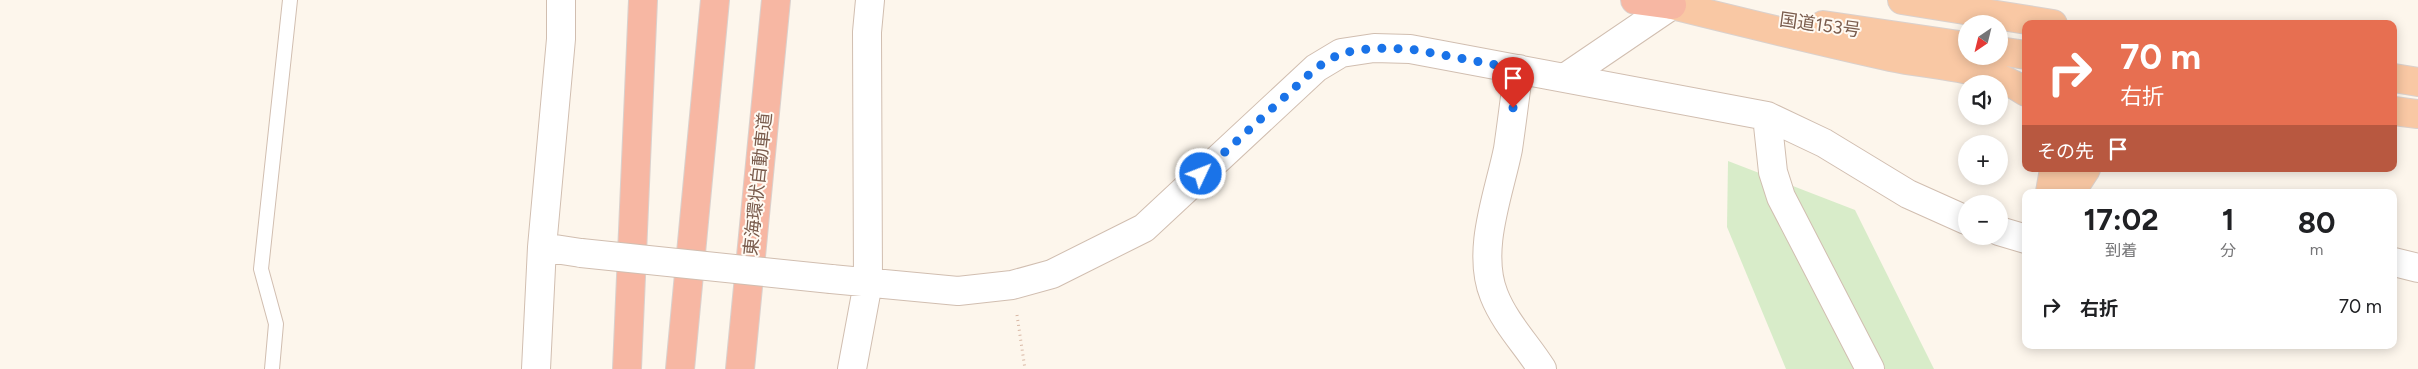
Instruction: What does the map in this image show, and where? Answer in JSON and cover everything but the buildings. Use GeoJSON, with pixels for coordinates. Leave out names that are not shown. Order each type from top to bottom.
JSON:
{"type":"FeatureCollection","features":[{"type":"Feature","properties":{"kind":"highway"},"geometry":{"type":"LineString","coordinates":[[627,369],[643,0]]}},
{"type":"Feature","properties":{"kind":"highway"},"geometry":{"type":"LineString","coordinates":[[680,369],[715,0]]}},
{"type":"Feature","properties":{"kind":"highway","name":"東海環状自動車道"},"geometry":{"type":"LineString","coordinates":[[740,369],[776,0]]}},
{"type":"Feature","properties":{"kind":"highway"},"geometry":{"type":"LineString","coordinates":[[1635,0],[1672,5],[1892,57],[1988,75],[2016,85],[2022,89]]}},
{"type":"Feature","properties":{"kind":"highway"},"geometry":{"type":"LineString","coordinates":[[1902,0],[2028,20]]}},
{"type":"Feature","properties":{"kind":"highway","name":"国道153号"},"geometry":{"type":"LineString","coordinates":[[1672,5],[1958,45]]}},
{"type":"Feature","properties":{"kind":"highway"},"geometry":{"type":"LineString","coordinates":[[2008,52],[2022,54]]}},
{"type":"Feature","properties":{"kind":"highway"},"geometry":{"type":"LineString","coordinates":[[2397,78],[2418,82]]}},
{"type":"Feature","properties":{"kind":"highway"},"geometry":{"type":"LineString","coordinates":[[2397,111],[2418,114]]}},
{"type":"Feature","properties":{"kind":"highway"},"geometry":{"type":"LineString","coordinates":[[2397,123],[2418,125]]}},
{"type":"Feature","properties":{"kind":"highway"},"geometry":{"type":"LineString","coordinates":[[2051,189],[2053,172]]}},
{"type":"Feature","properties":{"kind":"highway"},"geometry":{"type":"LineString","coordinates":[[2073,189],[2084,172]]}},
{"type":"Feature","properties":{"kind":"street"},"geometry":{"type":"LineString","coordinates":[[536,369],[542,247],[561,39],[561,0]]}},
{"type":"Feature","properties":{"kind":"street"},"geometry":{"type":"LineString","coordinates":[[852,369],[868,283],[867,32],[870,0]]}},
{"type":"Feature","properties":{"kind":"street"},"geometry":{"type":"LineString","coordinates":[[1566,77],[1672,5]]}},
{"type":"Feature","properties":{"kind":"street"},"geometry":{"type":"LineString","coordinates":[[542,247],[581,253],[868,283],[958,290],[1012,285],[1052,274],[1144,228],[1316,68],[1341,53],[1374,48],[1410,49],[1767,116],[1824,143],[1908,194],[1958,216]]}},
{"type":"Feature","properties":{"kind":"street"},"geometry":{"type":"LineString","coordinates":[[1519,69],[1508,147],[1489,240],[1488,271],[1494,295],[1517,335],[1542,369]]}},
{"type":"Feature","properties":{"kind":"street"},"geometry":{"type":"LineString","coordinates":[[1767,116],[1774,172],[1781,197],[1870,369]]}},
{"type":"Feature","properties":{"kind":"street"},"geometry":{"type":"LineString","coordinates":[[2008,233],[2022,237]]}},
{"type":"Feature","properties":{"kind":"street"},"geometry":{"type":"LineString","coordinates":[[2397,263],[2418,268]]}},
{"type":"Feature","properties":{"kind":"lane"},"geometry":{"type":"LineString","coordinates":[[272,369],[276,324],[262,269],[290,0]]}},
{"type":"Feature","properties":{"kind":"path"},"geometry":{"type":"LineString","coordinates":[[1012,285],[1025,369]]}},
{"type":"Feature","properties":{"kind":"green space"},"geometry":{"type":"Polygon","coordinates":[[[1728,161],[1855,210],[1934,369],[1786,369],[1727,227],[1728,161]]]}},
{"type":"Feature","properties":{"kind":"route"},"geometry":{"type":"LineString","coordinates":[[1201,174],[1316,68],[1341,53],[1374,48],[1410,49],[1519,69],[1513,108]]}}]}
